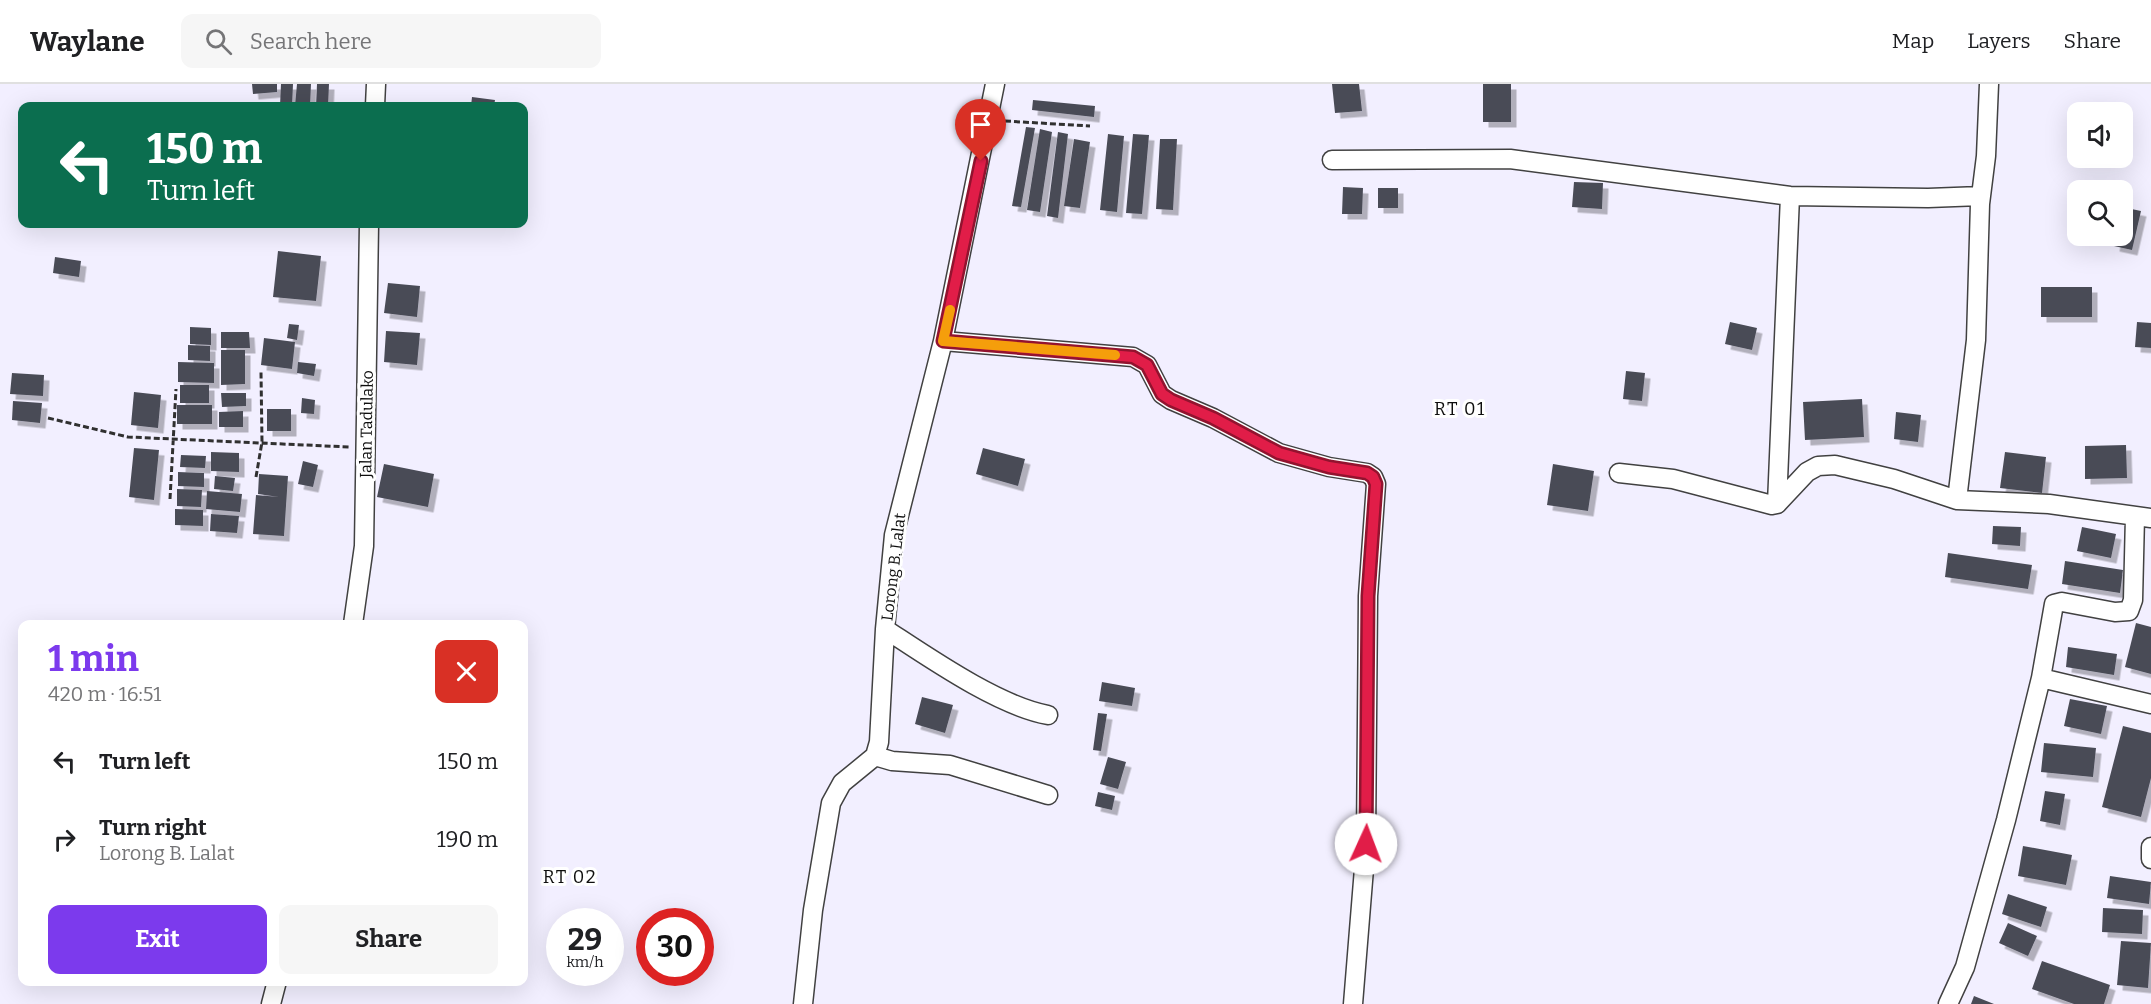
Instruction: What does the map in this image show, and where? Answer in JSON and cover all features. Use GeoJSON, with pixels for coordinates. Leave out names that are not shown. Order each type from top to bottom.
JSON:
{"type":"FeatureCollection","features":[{"type":"Feature","properties":{"kind":"street"},"geometry":{"type":"LineString","coordinates":[[375,102],[376,84]]}},
{"type":"Feature","properties":{"kind":"street","name":"Lorong B. Lalat"},"geometry":{"type":"LineString","coordinates":[[875,756],[882,724],[885,629],[894,535],[943,341],[995,84]]}},
{"type":"Feature","properties":{"kind":"street"},"geometry":{"type":"LineString","coordinates":[[1956,500],[1976,340],[1981,196],[1989,117],[1989,84]]}},
{"type":"Feature","properties":{"kind":"street"},"geometry":{"type":"LineString","coordinates":[[1332,160],[1510,159],[1790,196],[1928,198],[1981,196]]}},
{"type":"Feature","properties":{"kind":"street"},"geometry":{"type":"LineString","coordinates":[[1777,504],[1790,196]]}},
{"type":"Feature","properties":{"kind":"street","name":"Jalan Tadulako"},"geometry":{"type":"LineString","coordinates":[[354,620],[364,546],[369,228]]}},
{"type":"Feature","properties":{"kind":"street"},"geometry":{"type":"LineString","coordinates":[[943,341],[1133,357],[1147,365],[1162,394],[1171,400],[1213,418],[1279,453],[1329,467],[1367,473],[1373,477],[1376,484],[1368,596],[1366,844],[1353,1004]]}},
{"type":"Feature","properties":{"kind":"street"},"geometry":{"type":"LineString","coordinates":[[1777,504],[1807,472],[1818,466],[1835,465],[1894,479],[1956,500],[2049,504],[2143,517],[2132,607],[2124,613],[2068,603],[2054,604],[2041,678],[1968,955],[1957,988],[1948,1004]]}},
{"type":"Feature","properties":{"kind":"street"},"geometry":{"type":"LineString","coordinates":[[1619,473],[1673,479],[1749,500],[1777,504]]}},
{"type":"Feature","properties":{"kind":"street"},"geometry":{"type":"LineString","coordinates":[[885,629],[996,695],[1030,711],[1048,715]]}},
{"type":"Feature","properties":{"kind":"street"},"geometry":{"type":"LineString","coordinates":[[2041,678],[2151,704]]}},
{"type":"Feature","properties":{"kind":"street"},"geometry":{"type":"LineString","coordinates":[[803,1004],[813,910],[831,803],[843,783],[875,756],[892,761],[950,765],[1048,795]]}},
{"type":"Feature","properties":{"kind":"street"},"geometry":{"type":"LineString","coordinates":[[2151,847],[2151,859]]}},
{"type":"Feature","properties":{"kind":"street"},"geometry":{"type":"LineString","coordinates":[[271,1004],[276,986]]}},
{"type":"Feature","properties":{"kind":"path"},"geometry":{"type":"LineString","coordinates":[[988,120],[1090,126]]}},
{"type":"Feature","properties":{"kind":"path"},"geometry":{"type":"LineString","coordinates":[[256,477],[262,442],[261,372]]}},
{"type":"Feature","properties":{"kind":"path"},"geometry":{"type":"LineString","coordinates":[[170,500],[176,388]]}},
{"type":"Feature","properties":{"kind":"path"},"geometry":{"type":"LineString","coordinates":[[48,418],[114,435],[366,448]]}},
{"type":"Feature","properties":{"kind":"building"},"geometry":{"type":"Polygon","coordinates":[[[252,84],[277,84],[277,92],[253,94],[252,84]]]}},
{"type":"Feature","properties":{"kind":"building"},"geometry":{"type":"Polygon","coordinates":[[[281,84],[293,84],[292,102],[280,102],[281,84]]]}},
{"type":"Feature","properties":{"kind":"building"},"geometry":{"type":"Polygon","coordinates":[[[297,84],[311,84],[310,102],[295,102],[297,84]]]}},
{"type":"Feature","properties":{"kind":"building"},"geometry":{"type":"Polygon","coordinates":[[[317,84],[329,84],[328,102],[316,102],[317,84]]]}},
{"type":"Feature","properties":{"kind":"building"},"geometry":{"type":"Polygon","coordinates":[[[1332,84],[1359,84],[1362,111],[1335,113],[1332,84]]]}},
{"type":"Feature","properties":{"kind":"building"},"geometry":{"type":"Polygon","coordinates":[[[1483,84],[1511,84],[1511,122],[1483,122],[1483,84]]]}},
{"type":"Feature","properties":{"kind":"building"},"geometry":{"type":"Polygon","coordinates":[[[472,97],[495,100],[495,102],[471,102],[472,97]]]}},
{"type":"Feature","properties":{"kind":"building"},"geometry":{"type":"Polygon","coordinates":[[[1033,100],[1095,106],[1094,117],[1032,110],[1033,100]]]}},
{"type":"Feature","properties":{"kind":"building"},"geometry":{"type":"Polygon","coordinates":[[[1026,127],[1035,128],[1021,207],[1012,206],[1026,127]]]}},
{"type":"Feature","properties":{"kind":"building"},"geometry":{"type":"Polygon","coordinates":[[[1040,129],[1052,132],[1040,212],[1027,210],[1040,129]]]}},
{"type":"Feature","properties":{"kind":"building"},"geometry":{"type":"Polygon","coordinates":[[[1058,132],[1068,134],[1058,218],[1047,216],[1058,132]]]}},
{"type":"Feature","properties":{"kind":"building"},"geometry":{"type":"Polygon","coordinates":[[[1108,134],[1124,136],[1117,212],[1100,210],[1108,134]]]}},
{"type":"Feature","properties":{"kind":"building"},"geometry":{"type":"Polygon","coordinates":[[[1133,134],[1149,135],[1142,214],[1126,213],[1133,134]]]}},
{"type":"Feature","properties":{"kind":"building"},"geometry":{"type":"Polygon","coordinates":[[[1074,139],[1090,142],[1080,208],[1064,206],[1074,139]]]}},
{"type":"Feature","properties":{"kind":"building"},"geometry":{"type":"Polygon","coordinates":[[[1160,139],[1177,139],[1173,210],[1156,209],[1160,139]]]}},
{"type":"Feature","properties":{"kind":"building"},"geometry":{"type":"Polygon","coordinates":[[[1574,182],[1603,183],[1602,209],[1572,207],[1574,182]]]}},
{"type":"Feature","properties":{"kind":"building"},"geometry":{"type":"Polygon","coordinates":[[[1343,187],[1363,188],[1362,214],[1342,214],[1343,187]]]}},
{"type":"Feature","properties":{"kind":"building"},"geometry":{"type":"Polygon","coordinates":[[[1378,188],[1398,188],[1398,208],[1378,208],[1378,188]]]}},
{"type":"Feature","properties":{"kind":"building"},"geometry":{"type":"Polygon","coordinates":[[[2133,209],[2141,211],[2133,246],[2133,209]]]}},
{"type":"Feature","properties":{"kind":"building"},"geometry":{"type":"Polygon","coordinates":[[[2114,246],[2133,246],[2132,250],[2114,246]]]}},
{"type":"Feature","properties":{"kind":"building"},"geometry":{"type":"Polygon","coordinates":[[[278,251],[321,256],[316,301],[273,297],[278,251]]]}},
{"type":"Feature","properties":{"kind":"building"},"geometry":{"type":"Polygon","coordinates":[[[55,257],[81,261],[79,277],[53,273],[55,257]]]}},
{"type":"Feature","properties":{"kind":"building"},"geometry":{"type":"Polygon","coordinates":[[[388,283],[420,286],[417,317],[384,313],[388,283]]]}},
{"type":"Feature","properties":{"kind":"building"},"geometry":{"type":"Polygon","coordinates":[[[2041,287],[2092,287],[2092,317],[2041,317],[2041,287]]]}},
{"type":"Feature","properties":{"kind":"building"},"geometry":{"type":"Polygon","coordinates":[[[1730,322],[1757,328],[1752,350],[1725,344],[1730,322]]]}},
{"type":"Feature","properties":{"kind":"building"},"geometry":{"type":"Polygon","coordinates":[[[2137,322],[2151,323],[2151,348],[2135,347],[2137,322]]]}},
{"type":"Feature","properties":{"kind":"building"},"geometry":{"type":"Polygon","coordinates":[[[289,324],[299,325],[297,340],[287,338],[289,324]]]}},
{"type":"Feature","properties":{"kind":"building"},"geometry":{"type":"Polygon","coordinates":[[[190,327],[211,328],[211,345],[190,344],[190,327]]]}},
{"type":"Feature","properties":{"kind":"building"},"geometry":{"type":"Polygon","coordinates":[[[386,331],[420,333],[417,365],[384,362],[386,331]]]}},
{"type":"Feature","properties":{"kind":"building"},"geometry":{"type":"Polygon","coordinates":[[[221,332],[249,332],[250,348],[221,348],[221,332]]]}},
{"type":"Feature","properties":{"kind":"building"},"geometry":{"type":"Polygon","coordinates":[[[264,338],[295,342],[292,369],[261,365],[264,338]]]}},
{"type":"Feature","properties":{"kind":"building"},"geometry":{"type":"Polygon","coordinates":[[[188,345],[210,346],[210,361],[188,360],[188,345]]]}},
{"type":"Feature","properties":{"kind":"building"},"geometry":{"type":"Polygon","coordinates":[[[221,350],[245,350],[245,384],[221,385],[221,350]]]}},
{"type":"Feature","properties":{"kind":"building"},"geometry":{"type":"Polygon","coordinates":[[[178,362],[214,363],[214,383],[178,382],[178,362]]]}},
{"type":"Feature","properties":{"kind":"building"},"geometry":{"type":"Polygon","coordinates":[[[298,362],[316,364],[314,376],[297,373],[298,362]]]}},
{"type":"Feature","properties":{"kind":"building"},"geometry":{"type":"Polygon","coordinates":[[[1626,371],[1645,373],[1642,401],[1623,399],[1626,371]]]}},
{"type":"Feature","properties":{"kind":"building"},"geometry":{"type":"Polygon","coordinates":[[[12,373],[44,375],[43,396],[10,394],[12,373]]]}},
{"type":"Feature","properties":{"kind":"building"},"geometry":{"type":"Polygon","coordinates":[[[180,385],[209,385],[209,403],[180,403],[180,385]]]}},
{"type":"Feature","properties":{"kind":"building"},"geometry":{"type":"Polygon","coordinates":[[[134,392],[161,395],[158,428],[131,425],[134,392]]]}},
{"type":"Feature","properties":{"kind":"building"},"geometry":{"type":"Polygon","coordinates":[[[221,393],[246,393],[246,406],[222,407],[221,393]]]}},
{"type":"Feature","properties":{"kind":"building"},"geometry":{"type":"Polygon","coordinates":[[[302,398],[315,400],[314,414],[301,413],[302,398]]]}},
{"type":"Feature","properties":{"kind":"building"},"geometry":{"type":"Polygon","coordinates":[[[1862,399],[1864,437],[1805,440],[1803,402],[1862,399]]]}},
{"type":"Feature","properties":{"kind":"building"},"geometry":{"type":"Polygon","coordinates":[[[13,401],[42,403],[40,423],[12,420],[13,401]]]}},
{"type":"Feature","properties":{"kind":"building"},"geometry":{"type":"Polygon","coordinates":[[[177,405],[212,405],[212,424],[177,424],[177,405]]]}},
{"type":"Feature","properties":{"kind":"building"},"geometry":{"type":"Polygon","coordinates":[[[267,409],[291,409],[291,431],[267,431],[267,409]]]}},
{"type":"Feature","properties":{"kind":"building"},"geometry":{"type":"Polygon","coordinates":[[[243,411],[243,427],[219,427],[219,412],[243,411]]]}},
{"type":"Feature","properties":{"kind":"building"},"geometry":{"type":"Polygon","coordinates":[[[1896,412],[1921,415],[1918,442],[1894,439],[1896,412]]]}},
{"type":"Feature","properties":{"kind":"building"},"geometry":{"type":"Polygon","coordinates":[[[2126,445],[2127,478],[2085,479],[2085,446],[2126,445]]]}},
{"type":"Feature","properties":{"kind":"building"},"geometry":{"type":"Polygon","coordinates":[[[134,448],[159,450],[154,500],[129,497],[134,448]]]}},
{"type":"Feature","properties":{"kind":"building"},"geometry":{"type":"Polygon","coordinates":[[[983,448],[1025,459],[1018,486],[976,474],[983,448]]]}},
{"type":"Feature","properties":{"kind":"building"},"geometry":{"type":"Polygon","coordinates":[[[211,452],[239,453],[239,472],[211,471],[211,452]]]}},
{"type":"Feature","properties":{"kind":"building"},"geometry":{"type":"Polygon","coordinates":[[[2005,452],[2046,457],[2042,493],[2000,488],[2005,452]]]}},
{"type":"Feature","properties":{"kind":"building"},"geometry":{"type":"Polygon","coordinates":[[[181,455],[206,456],[205,468],[180,467],[181,455]]]}},
{"type":"Feature","properties":{"kind":"building"},"geometry":{"type":"Polygon","coordinates":[[[303,461],[318,465],[313,487],[298,484],[303,461]]]}},
{"type":"Feature","properties":{"kind":"building"},"geometry":{"type":"Polygon","coordinates":[[[384,464],[434,474],[428,507],[377,497],[384,464]]]}},
{"type":"Feature","properties":{"kind":"building"},"geometry":{"type":"Polygon","coordinates":[[[1553,464],[1594,471],[1588,511],[1547,505],[1553,464]]]}},
{"type":"Feature","properties":{"kind":"building"},"geometry":{"type":"Polygon","coordinates":[[[178,472],[204,473],[204,487],[178,486],[178,472]]]}},
{"type":"Feature","properties":{"kind":"building"},"geometry":{"type":"Polygon","coordinates":[[[259,474],[288,476],[284,536],[253,534],[256,495],[279,497],[258,494],[259,474]]]}},
{"type":"Feature","properties":{"kind":"building"},"geometry":{"type":"Polygon","coordinates":[[[215,476],[235,478],[233,491],[214,489],[215,476]]]}},
{"type":"Feature","properties":{"kind":"building"},"geometry":{"type":"Polygon","coordinates":[[[177,489],[202,490],[201,507],[177,506],[177,489]]]}},
{"type":"Feature","properties":{"kind":"building"},"geometry":{"type":"Polygon","coordinates":[[[207,491],[242,494],[240,512],[206,509],[207,491]]]}},
{"type":"Feature","properties":{"kind":"building"},"geometry":{"type":"Polygon","coordinates":[[[175,509],[203,510],[203,526],[175,525],[175,509]]]}},
{"type":"Feature","properties":{"kind":"building"},"geometry":{"type":"Polygon","coordinates":[[[211,514],[239,516],[237,533],[210,531],[211,514]]]}},
{"type":"Feature","properties":{"kind":"building"},"geometry":{"type":"Polygon","coordinates":[[[1993,526],[2021,527],[2020,546],[1992,544],[1993,526]]]}},
{"type":"Feature","properties":{"kind":"building"},"geometry":{"type":"Polygon","coordinates":[[[2082,527],[2116,534],[2111,558],[2077,551],[2082,527]]]}},
{"type":"Feature","properties":{"kind":"building"},"geometry":{"type":"Polygon","coordinates":[[[1948,553],[2032,565],[2028,589],[1945,577],[1948,553]]]}},
{"type":"Feature","properties":{"kind":"building"},"geometry":{"type":"Polygon","coordinates":[[[2065,561],[2123,570],[2120,593],[2062,584],[2065,561]]]}},
{"type":"Feature","properties":{"kind":"building"},"geometry":{"type":"Polygon","coordinates":[[[2136,623],[2151,627],[2151,674],[2125,667],[2136,623]]]}},
{"type":"Feature","properties":{"kind":"building"},"geometry":{"type":"Polygon","coordinates":[[[2068,647],[2117,654],[2114,675],[2066,667],[2068,647]]]}},
{"type":"Feature","properties":{"kind":"building"},"geometry":{"type":"Polygon","coordinates":[[[1102,682],[1135,688],[1132,706],[1099,701],[1102,682]]]}},
{"type":"Feature","properties":{"kind":"building"},"geometry":{"type":"Polygon","coordinates":[[[922,697],[953,705],[945,733],[915,724],[922,697]]]}},
{"type":"Feature","properties":{"kind":"building"},"geometry":{"type":"Polygon","coordinates":[[[2070,699],[2107,706],[2101,734],[2064,726],[2070,699]]]}},
{"type":"Feature","properties":{"kind":"building"},"geometry":{"type":"Polygon","coordinates":[[[1098,713],[1107,714],[1101,751],[1093,750],[1098,713]]]}},
{"type":"Feature","properties":{"kind":"building"},"geometry":{"type":"Polygon","coordinates":[[[2123,726],[2151,733],[2151,778],[2141,817],[2102,807],[2123,726]]]}},
{"type":"Feature","properties":{"kind":"building"},"geometry":{"type":"Polygon","coordinates":[[[2044,743],[2096,748],[2093,777],[2041,772],[2044,743]]]}},
{"type":"Feature","properties":{"kind":"building"},"geometry":{"type":"Polygon","coordinates":[[[1108,757],[1126,762],[1118,789],[1100,784],[1108,757]]]}},
{"type":"Feature","properties":{"kind":"building"},"geometry":{"type":"Polygon","coordinates":[[[2045,791],[2065,794],[2060,825],[2040,821],[2045,791]]]}},
{"type":"Feature","properties":{"kind":"building"},"geometry":{"type":"Polygon","coordinates":[[[1098,792],[1115,796],[1112,810],[1095,806],[1098,792]]]}},
{"type":"Feature","properties":{"kind":"building"},"geometry":{"type":"Polygon","coordinates":[[[2023,846],[2072,855],[2066,885],[2018,876],[2023,846]]]}},
{"type":"Feature","properties":{"kind":"building"},"geometry":{"type":"Polygon","coordinates":[[[2110,876],[2151,882],[2149,904],[2107,898],[2110,876]]]}},
{"type":"Feature","properties":{"kind":"building"},"geometry":{"type":"Polygon","coordinates":[[[2008,894],[2047,907],[2041,927],[2002,914],[2008,894]]]}},
{"type":"Feature","properties":{"kind":"building"},"geometry":{"type":"Polygon","coordinates":[[[2103,908],[2143,910],[2142,934],[2102,932],[2103,908]]]}},
{"type":"Feature","properties":{"kind":"building"},"geometry":{"type":"Polygon","coordinates":[[[2008,923],[2037,936],[2028,956],[1999,943],[2008,923]]]}},
{"type":"Feature","properties":{"kind":"building"},"geometry":{"type":"Polygon","coordinates":[[[2121,941],[2151,943],[2148,988],[2117,985],[2121,941]]]}},
{"type":"Feature","properties":{"kind":"building"},"geometry":{"type":"Polygon","coordinates":[[[2042,961],[2110,985],[2104,1004],[2074,1004],[2032,989],[2042,961]]]}},
{"type":"Feature","properties":{"kind":"building"},"geometry":{"type":"Polygon","coordinates":[[[1974,996],[1994,1004],[1971,1004],[1974,996]]]}},
{"type":"Feature","properties":{"kind":"slow traffic"},"geometry":{"type":"LineString","coordinates":[[950,310],[943,341],[1052,348],[1115,355]]}},
{"type":"Feature","properties":{"kind":"district","name":"RT 01"},"geometry":{"type":"Point","coordinates":[1460,409]}},
{"type":"Feature","properties":{"kind":"district","name":"RT 02"},"geometry":{"type":"Point","coordinates":[570,877]}},
{"type":"Feature","properties":{"kind":"route"},"geometry":{"type":"LineString","coordinates":[[981,161],[943,341],[1052,348],[1133,357],[1147,365],[1162,394],[1171,400],[1213,418],[1279,453],[1329,467],[1367,473],[1373,477],[1376,484],[1376,496],[1368,596],[1366,844]]}}]}
